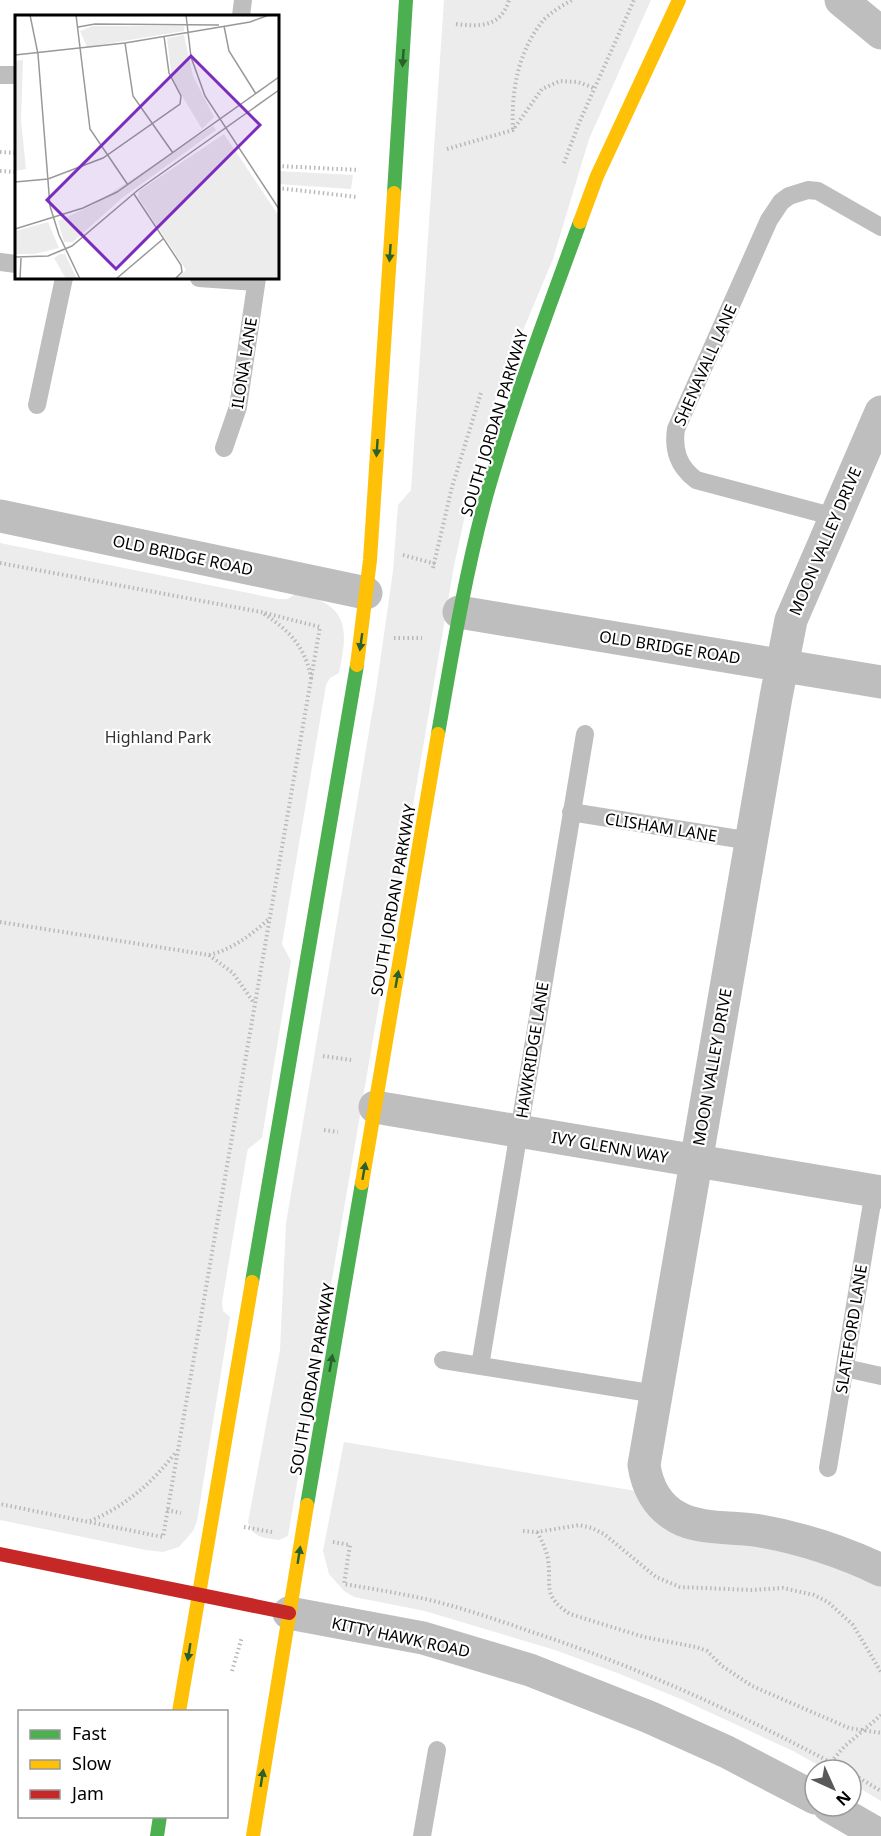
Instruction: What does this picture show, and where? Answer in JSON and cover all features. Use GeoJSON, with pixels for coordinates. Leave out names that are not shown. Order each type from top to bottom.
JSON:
{"type":"FeatureCollection","features":[{"type":"Feature","properties":{"kind":"street"},"geometry":{"type":"LineString","coordinates":[[179,1710],[353,690],[366,593],[406,0]]}},
{"type":"Feature","properties":{"kind":"street","name":"SOUTH JORDAN PARKWAY"},"geometry":{"type":"LineString","coordinates":[[253,1836],[459,612],[486,498],[521,383],[597,176],[680,0]]}},
{"type":"Feature","properties":{"kind":"street"},"geometry":{"type":"LineString","coordinates":[[841,0],[881,33]]}},
{"type":"Feature","properties":{"kind":"street","name":"MOON VALLEY DRIVE"},"geometry":{"type":"LineString","coordinates":[[881,412],[791,620],[644,1464],[651,1489],[665,1509],[687,1522],[753,1530],[813,1543],[881,1570]]}},
{"type":"Feature","properties":{"kind":"street","name":"OLD BRIDGE ROAD"},"geometry":{"type":"LineString","coordinates":[[0,516],[366,593]]}},
{"type":"Feature","properties":{"kind":"street","name":"OLD BRIDGE ROAD"},"geometry":{"type":"LineString","coordinates":[[459,612],[881,682]]}},
{"type":"Feature","properties":{"kind":"street","name":"IVY GLENN WAY"},"geometry":{"type":"LineString","coordinates":[[375,1107],[877,1191]]}},
{"type":"Feature","properties":{"kind":"street","name":"KITTY HAWK ROAD"},"geometry":{"type":"LineString","coordinates":[[0,1554],[423,1638],[530,1670],[650,1717],[727,1752],[803,1792]]}},
{"type":"Feature","properties":{"kind":"street"},"geometry":{"type":"LineString","coordinates":[[157,1836],[160,1818]]}},
{"type":"Feature","properties":{"kind":"street"},"geometry":{"type":"LineString","coordinates":[[850,1818],[881,1836]]}},
{"type":"Feature","properties":{"kind":"lane"},"geometry":{"type":"LineString","coordinates":[[241,15],[243,0]]}},
{"type":"Feature","properties":{"kind":"lane","name":"SHENAVALL LANE"},"geometry":{"type":"LineString","coordinates":[[835,517],[696,480],[681,465],[674,441],[676,429],[769,220],[781,202],[799,192],[818,191],[881,227]]}},
{"type":"Feature","properties":{"kind":"lane"},"geometry":{"type":"LineString","coordinates":[[0,262],[15,264]]}},
{"type":"Feature","properties":{"kind":"lane"},"geometry":{"type":"LineString","coordinates":[[38,405],[64,279]]}},
{"type":"Feature","properties":{"kind":"lane"},"geometry":{"type":"LineString","coordinates":[[228,279],[256,280]]}},
{"type":"Feature","properties":{"kind":"lane","name":"ILONA LANE"},"geometry":{"type":"LineString","coordinates":[[224,448],[238,407],[256,280]]}},
{"type":"Feature","properties":{"kind":"lane","name":"HAWKRIDGE LANE"},"geometry":{"type":"LineString","coordinates":[[480,1366],[585,734]]}},
{"type":"Feature","properties":{"kind":"lane","name":"CLISHAM LANE"},"geometry":{"type":"LineString","coordinates":[[571,812],[751,841]]}},
{"type":"Feature","properties":{"kind":"lane","name":"SLATEFORD LANE"},"geometry":{"type":"LineString","coordinates":[[828,1468],[877,1191]]}},
{"type":"Feature","properties":{"kind":"lane"},"geometry":{"type":"LineString","coordinates":[[443,1360],[656,1394]]}},
{"type":"Feature","properties":{"kind":"lane"},"geometry":{"type":"LineString","coordinates":[[845,1368],[881,1376]]}},
{"type":"Feature","properties":{"kind":"lane"},"geometry":{"type":"LineString","coordinates":[[423,1836],[437,1750]]}},
{"type":"Feature","properties":{"kind":"path"},"geometry":{"type":"LineString","coordinates":[[456,24],[476,27],[488,24],[501,16],[509,0]]}},
{"type":"Feature","properties":{"kind":"path"},"geometry":{"type":"LineString","coordinates":[[513,130],[512,112],[516,80],[526,48],[543,21],[572,0]]}},
{"type":"Feature","properties":{"kind":"path"},"geometry":{"type":"LineString","coordinates":[[447,149],[513,130],[542,89],[560,81],[578,82],[594,88]]}},
{"type":"Feature","properties":{"kind":"path"},"geometry":{"type":"LineString","coordinates":[[0,152],[15,153]]}},
{"type":"Feature","properties":{"kind":"path"},"geometry":{"type":"LineString","coordinates":[[279,166],[359,170]]}},
{"type":"Feature","properties":{"kind":"path"},"geometry":{"type":"LineString","coordinates":[[0,171],[15,172]]}},
{"type":"Feature","properties":{"kind":"path"},"geometry":{"type":"LineString","coordinates":[[279,188],[357,197]]}},
{"type":"Feature","properties":{"kind":"path"},"geometry":{"type":"LineString","coordinates":[[398,553],[444,566]]}},
{"type":"Feature","properties":{"kind":"path"},"geometry":{"type":"LineString","coordinates":[[0,563],[261,612],[320,627],[163,1537],[0,1504]]}},
{"type":"Feature","properties":{"kind":"path"},"geometry":{"type":"LineString","coordinates":[[261,612],[278,623],[299,644],[308,663],[312,682]]}},
{"type":"Feature","properties":{"kind":"path"},"geometry":{"type":"LineString","coordinates":[[387,638],[431,637]]}},
{"type":"Feature","properties":{"kind":"path"},"geometry":{"type":"LineString","coordinates":[[0,922],[209,955],[238,943],[270,918]]}},
{"type":"Feature","properties":{"kind":"path"},"geometry":{"type":"LineString","coordinates":[[209,955],[233,973],[255,1004]]}},
{"type":"Feature","properties":{"kind":"path"},"geometry":{"type":"LineString","coordinates":[[316,1055],[359,1062]]}},
{"type":"Feature","properties":{"kind":"path"},"geometry":{"type":"LineString","coordinates":[[88,1522],[108,1514],[131,1500],[161,1472],[177,1452]]}},
{"type":"Feature","properties":{"kind":"path"},"geometry":{"type":"LineString","coordinates":[[167,1509],[210,1521],[350,1545]]}},
{"type":"Feature","properties":{"kind":"path"},"geometry":{"type":"LineString","coordinates":[[523,1531],[537,1532],[579,1525],[592,1528],[604,1534],[656,1578],[680,1587],[752,1590],[783,1588],[814,1595],[828,1602],[853,1625],[881,1672]]}},
{"type":"Feature","properties":{"kind":"path"},"geometry":{"type":"LineString","coordinates":[[537,1532],[548,1557],[549,1589],[561,1608],[570,1614],[644,1637],[707,1651],[722,1666],[752,1686],[838,1724],[881,1733]]}},
{"type":"Feature","properties":{"kind":"path"},"geometry":{"type":"LineString","coordinates":[[834,1758],[881,1715]]}},
{"type":"Feature","properties":{"kind":"path"},"geometry":{"type":"LineString","coordinates":[[863,1780],[881,1791]]}},
{"type":"Feature","properties":{"kind":"green space"},"geometry":{"type":"Polygon","coordinates":[[[444,0],[651,0],[589,139],[553,259],[499,388],[480,446],[454,566],[288,1536],[279,1540],[264,1538],[256,1534],[248,1522],[280,1350],[286,1223],[376,690],[393,571],[398,505],[411,490],[444,0]]]}},
{"type":"Feature","properties":{"kind":"green space"},"geometry":{"type":"Polygon","coordinates":[[[279,171],[353,175],[351,189],[279,184],[279,171]]]}},
{"type":"Feature","properties":{"kind":"green space","name":"Highland Park"},"geometry":{"type":"Polygon","coordinates":[[[0,543],[278,599],[288,599],[295,594],[313,598],[335,611],[341,619],[343,630],[344,642],[339,673],[330,678],[326,685],[282,944],[291,961],[262,1138],[248,1149],[247,1153],[222,1302],[223,1311],[230,1317],[197,1521],[193,1531],[179,1547],[163,1552],[0,1520],[0,543]]]}},
{"type":"Feature","properties":{"kind":"green space"},"geometry":{"type":"Polygon","coordinates":[[[344,1442],[636,1491],[881,1583],[881,1801],[863,1790],[863,1758],[806,1758],[683,1700],[555,1650],[425,1611],[354,1597],[344,1591],[329,1574],[323,1551],[344,1442]]]}},
{"type":"Feature","properties":{"kind":"traffic: fast"},"geometry":{"type":"LineString","coordinates":[[394,193],[406,0]]}},
{"type":"Feature","properties":{"kind":"traffic: fast"},"geometry":{"type":"LineString","coordinates":[[438,734],[465,585],[486,497],[518,393],[580,222]]}},
{"type":"Feature","properties":{"kind":"traffic: fast"},"geometry":{"type":"LineString","coordinates":[[252,1282],[357,665]]}},
{"type":"Feature","properties":{"kind":"traffic: fast"},"geometry":{"type":"LineString","coordinates":[[307,1505],[362,1183]]}},
{"type":"Feature","properties":{"kind":"traffic: fast"},"geometry":{"type":"LineString","coordinates":[[157,1836],[160,1818]]}},
{"type":"Feature","properties":{"kind":"traffic: slow"},"geometry":{"type":"LineString","coordinates":[[580,222],[597,176],[679,0]]}},
{"type":"Feature","properties":{"kind":"traffic: slow"},"geometry":{"type":"LineString","coordinates":[[357,665],[370,560],[394,193]]}},
{"type":"Feature","properties":{"kind":"traffic: slow"},"geometry":{"type":"LineString","coordinates":[[362,1183],[438,734]]}},
{"type":"Feature","properties":{"kind":"traffic: slow"},"geometry":{"type":"LineString","coordinates":[[179,1710],[252,1282]]}},
{"type":"Feature","properties":{"kind":"traffic: slow"},"geometry":{"type":"LineString","coordinates":[[253,1836],[307,1505]]}},
{"type":"Feature","properties":{"kind":"traffic: jam"},"geometry":{"type":"LineString","coordinates":[[0,1554],[289,1613]]}}]}
